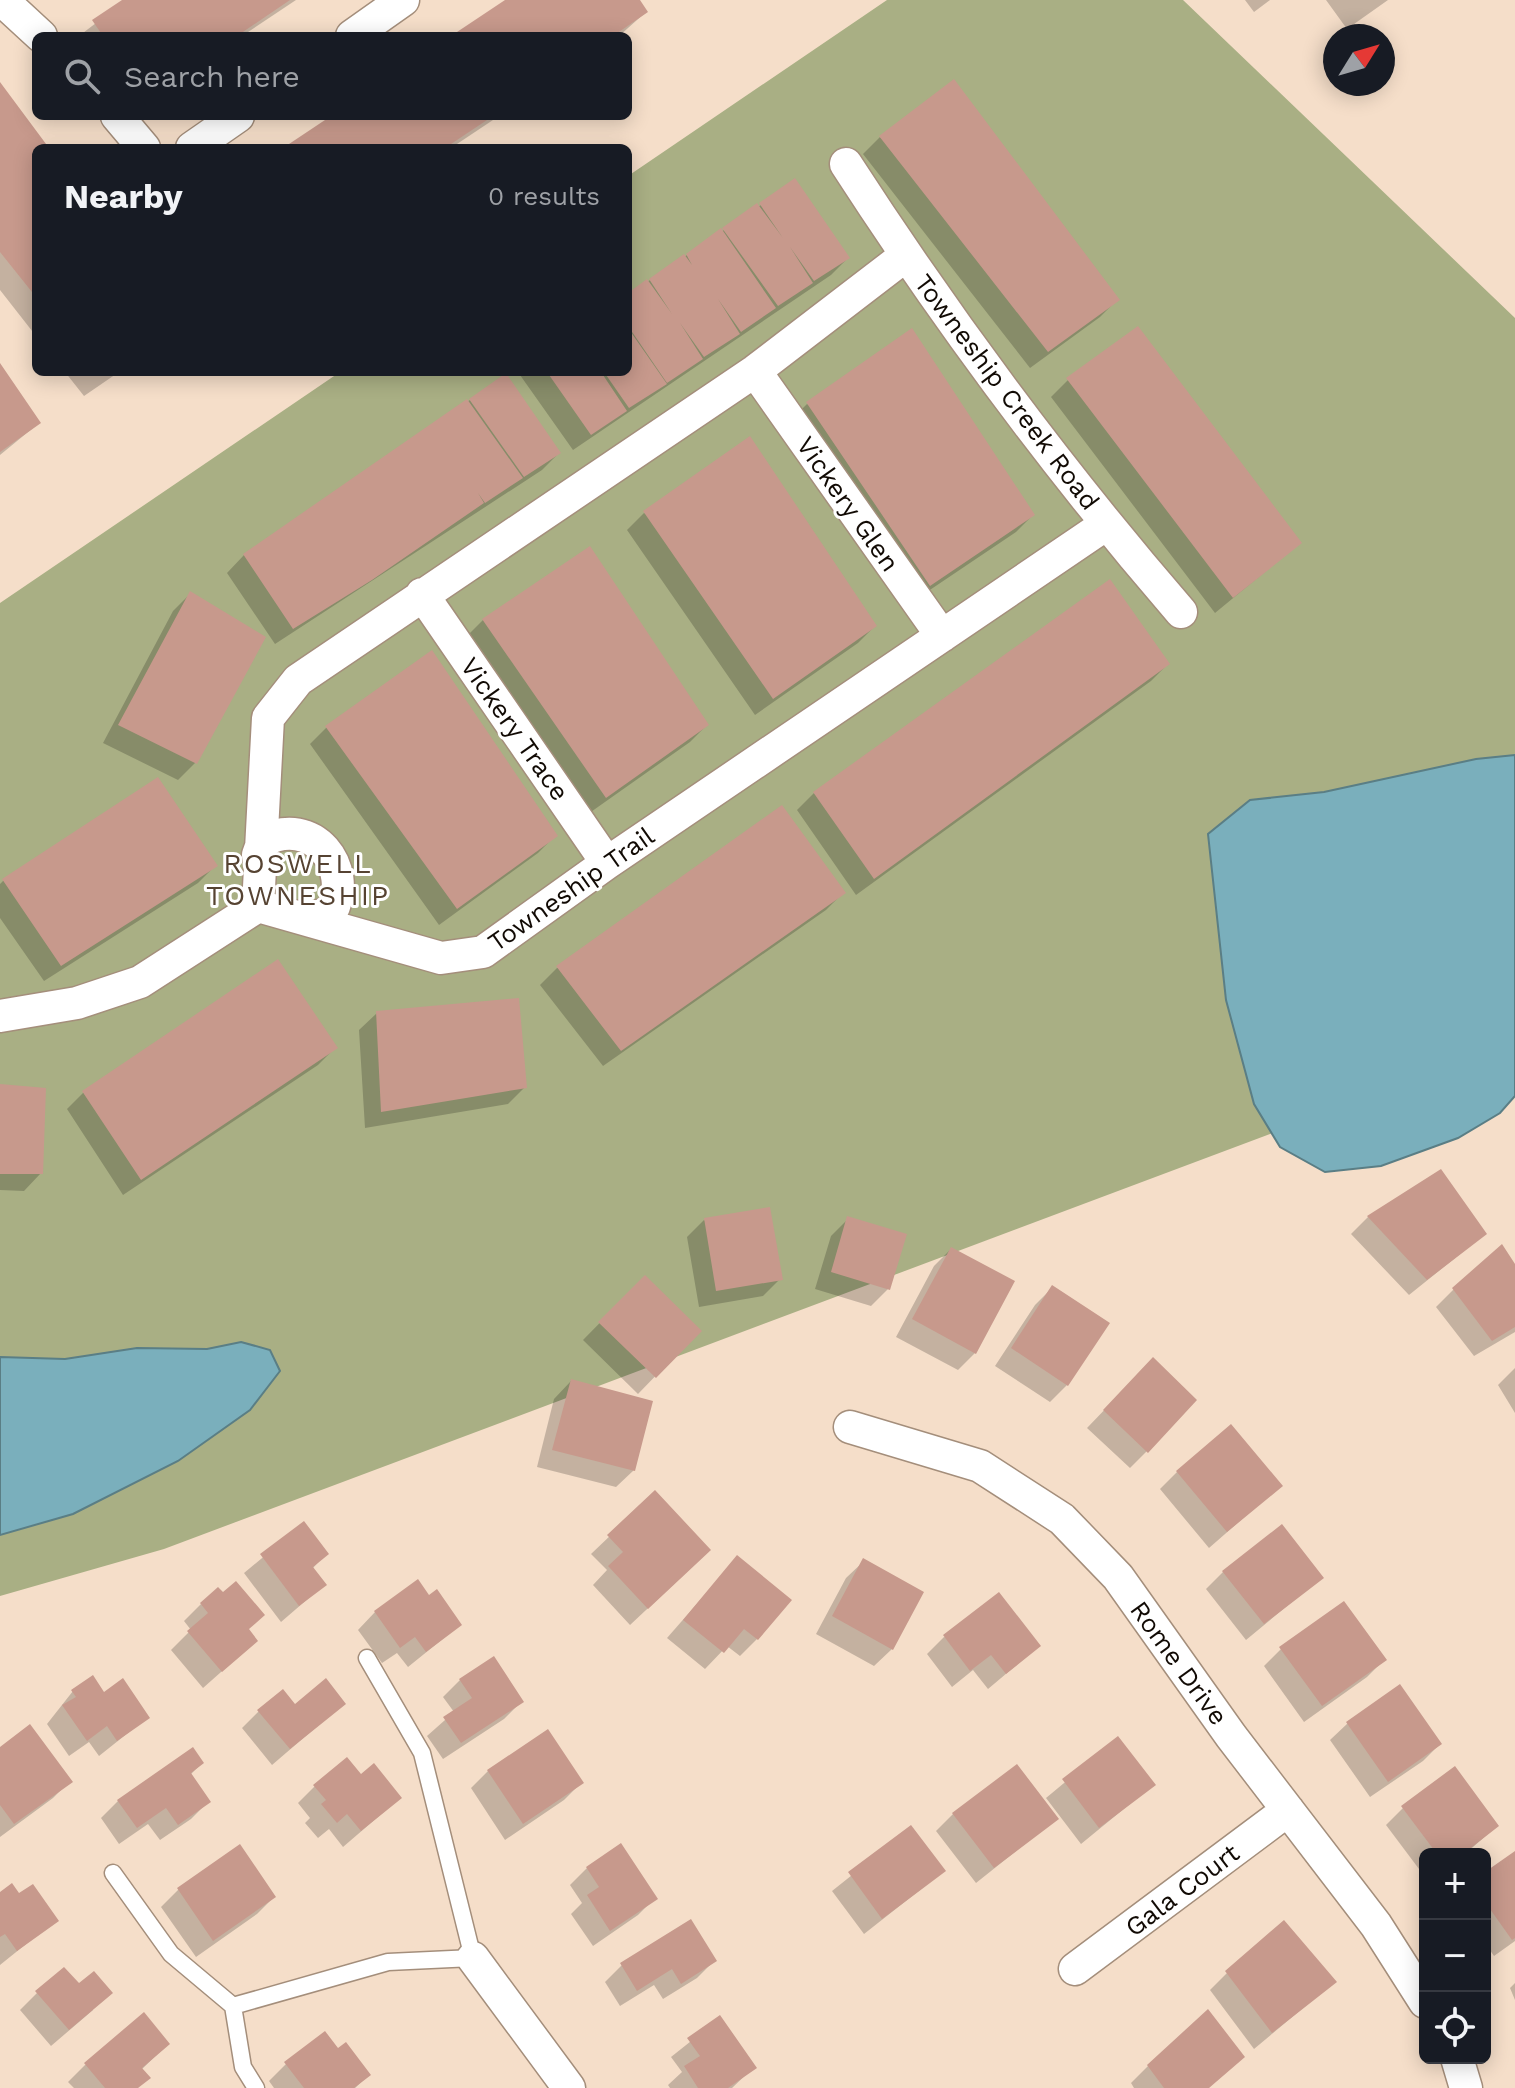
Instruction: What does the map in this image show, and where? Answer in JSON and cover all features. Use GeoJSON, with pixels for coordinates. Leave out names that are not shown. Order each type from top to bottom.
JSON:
{"type":"FeatureCollection","features":[{"type":"Feature","properties":{"kind":"street"},"geometry":{"type":"LineString","coordinates":[[2,0],[37,32]]}},
{"type":"Feature","properties":{"kind":"street"},"geometry":{"type":"LineString","coordinates":[[358,32],[403,0]]}},
{"type":"Feature","properties":{"kind":"street"},"geometry":{"type":"LineString","coordinates":[[120,120],[141,144]]}},
{"type":"Feature","properties":{"kind":"street"},"geometry":{"type":"LineString","coordinates":[[198,144],[232,120]]}},
{"type":"Feature","properties":{"kind":"street","name":"Towneship Creek Road"},"geometry":{"type":"LineString","coordinates":[[846,164],[905,256],[1105,525],[1181,612]]}},
{"type":"Feature","properties":{"kind":"street"},"geometry":{"type":"LineString","coordinates":[[0,1016],[77,1003],[140,982],[258,906],[258,855],[268,718],[298,680],[755,371],[905,256]]}},
{"type":"Feature","properties":{"kind":"street","name":"Vickery Glen"},"geometry":{"type":"LineString","coordinates":[[755,371],[942,636]]}},
{"type":"Feature","properties":{"kind":"street","name":"Towneship Trail"},"geometry":{"type":"LineString","coordinates":[[258,906],[441,958],[483,952],[607,863],[1105,525]]}},
{"type":"Feature","properties":{"kind":"street","name":"Vickery Trace"},"geometry":{"type":"LineString","coordinates":[[422,594],[607,863]]}},
{"type":"Feature","properties":{"kind":"street"},"geometry":{"type":"LineString","coordinates":[[258,855],[263,841],[279,832],[301,834],[320,845],[335,868],[339,898],[331,913],[309,918]]}},
{"type":"Feature","properties":{"kind":"street","name":"Rome Drive"},"geometry":{"type":"LineString","coordinates":[[850,1427],[980,1466],[1062,1519],[1118,1577],[1376,1925],[1419,1993]]}},
{"type":"Feature","properties":{"kind":"street","name":"Gala Court"},"geometry":{"type":"LineString","coordinates":[[1075,1969],[1288,1810]]}},
{"type":"Feature","properties":{"kind":"street"},"geometry":{"type":"LineString","coordinates":[[473,1958],[569,2088]]}},
{"type":"Feature","properties":{"kind":"street"},"geometry":{"type":"LineString","coordinates":[[1459,2064],[1466,2088]]}},
{"type":"Feature","properties":{"kind":"lane"},"geometry":{"type":"LineString","coordinates":[[233,2006],[388,1962],[473,1958],[422,1753],[367,1658]]}},
{"type":"Feature","properties":{"kind":"lane"},"geometry":{"type":"LineString","coordinates":[[113,1873],[171,1954],[233,2006],[243,2067],[256,2088]]}},
{"type":"Feature","properties":{"kind":"green space"},"geometry":{"type":"Polygon","coordinates":[[[887,0],[1183,0],[1515,318],[1515,1042],[164,1549],[0,1596],[0,603],[334,376],[632,376],[632,173],[887,0]]]}},
{"type":"Feature","properties":{"kind":"water"},"geometry":{"type":"Polygon","coordinates":[[[1515,755],[1515,1096],[1500,1113],[1458,1138],[1381,1166],[1325,1172],[1280,1147],[1254,1104],[1226,1000],[1208,834],[1250,800],[1324,792],[1476,759],[1515,755]]]}},
{"type":"Feature","properties":{"kind":"water"},"geometry":{"type":"Polygon","coordinates":[[[241,1342],[270,1350],[280,1371],[250,1410],[178,1461],[73,1514],[0,1535],[0,1357],[65,1359],[137,1348],[207,1349],[241,1342]]]}},
{"type":"Feature","properties":{"kind":"building"},"geometry":{"type":"Polygon","coordinates":[[[122,0],[290,0],[243,32],[100,32],[92,20],[122,0]]]}},
{"type":"Feature","properties":{"kind":"building"},"geometry":{"type":"Polygon","coordinates":[[[505,0],[640,0],[648,12],[619,32],[457,32],[505,0]]]}},
{"type":"Feature","properties":{"kind":"building"},"geometry":{"type":"Polygon","coordinates":[[[954,79],[1120,300],[1048,352],[879,136],[954,79]]]}},
{"type":"Feature","properties":{"kind":"building"},"geometry":{"type":"Polygon","coordinates":[[[0,82],[46,144],[32,144],[32,292],[0,252],[0,82]]]}},
{"type":"Feature","properties":{"kind":"building"},"geometry":{"type":"Polygon","coordinates":[[[325,120],[487,120],[451,144],[289,144],[325,120]]]}},
{"type":"Feature","properties":{"kind":"building"},"geometry":{"type":"Polygon","coordinates":[[[795,178],[850,258],[814,281],[790,247],[813,283],[778,306],[722,228],[757,203],[783,238],[759,203],[795,178]]]}},
{"type":"Feature","properties":{"kind":"building"},"geometry":{"type":"Polygon","coordinates":[[[721,228],[776,308],[741,332],[718,299],[740,334],[704,357],[680,323],[703,359],[667,383],[632,332],[632,290],[647,279],[672,314],[649,279],[684,254],[692,265],[686,254],[721,228]]]}},
{"type":"Feature","properties":{"kind":"building"},"geometry":{"type":"Polygon","coordinates":[[[1138,326],[1302,543],[1233,598],[1066,378],[1138,326]]]}},
{"type":"Feature","properties":{"kind":"building"},"geometry":{"type":"Polygon","coordinates":[[[912,328],[1035,515],[930,586],[806,402],[912,328]]]}},
{"type":"Feature","properties":{"kind":"building"},"geometry":{"type":"Polygon","coordinates":[[[632,334],[667,384],[629,408],[607,376],[632,376],[632,334]]]}},
{"type":"Feature","properties":{"kind":"building"},"geometry":{"type":"Polygon","coordinates":[[[0,363],[41,423],[0,452],[0,363]]]}},
{"type":"Feature","properties":{"kind":"building"},"geometry":{"type":"Polygon","coordinates":[[[502,376],[508,376],[561,453],[524,477],[469,399],[502,376]]]}},
{"type":"Feature","properties":{"kind":"building"},"geometry":{"type":"Polygon","coordinates":[[[550,376],[604,376],[627,411],[591,435],[550,376]]]}},
{"type":"Feature","properties":{"kind":"building"},"geometry":{"type":"Polygon","coordinates":[[[467,399],[523,478],[485,503],[478,493],[484,503],[372,580],[293,629],[243,554],[467,399]]]}},
{"type":"Feature","properties":{"kind":"building"},"geometry":{"type":"Polygon","coordinates":[[[750,436],[877,626],[773,699],[643,511],[750,436]]]}},
{"type":"Feature","properties":{"kind":"building"},"geometry":{"type":"Polygon","coordinates":[[[590,546],[709,725],[606,798],[482,619],[590,546]]]}},
{"type":"Feature","properties":{"kind":"building"},"geometry":{"type":"Polygon","coordinates":[[[1110,579],[1170,664],[874,879],[813,792],[1110,579]]]}},
{"type":"Feature","properties":{"kind":"building"},"geometry":{"type":"Polygon","coordinates":[[[190,591],[266,637],[197,764],[118,725],[190,591]]]}},
{"type":"Feature","properties":{"kind":"building"},"geometry":{"type":"Polygon","coordinates":[[[432,650],[558,836],[457,909],[325,726],[432,650]]]}},
{"type":"Feature","properties":{"kind":"building"},"geometry":{"type":"Polygon","coordinates":[[[158,777],[218,866],[61,966],[2,879],[158,777]]]}},
{"type":"Feature","properties":{"kind":"building"},"geometry":{"type":"Polygon","coordinates":[[[782,805],[846,893],[621,1051],[556,966],[782,805]]]}},
{"type":"Feature","properties":{"kind":"building"},"geometry":{"type":"Polygon","coordinates":[[[278,959],[338,1048],[141,1180],[82,1091],[278,959]]]}},
{"type":"Feature","properties":{"kind":"building"},"geometry":{"type":"Polygon","coordinates":[[[519,998],[527,1088],[381,1112],[376,1011],[519,998]]]}},
{"type":"Feature","properties":{"kind":"building"},"geometry":{"type":"Polygon","coordinates":[[[0,1084],[46,1088],[43,1174],[0,1174],[0,1084]]]}},
{"type":"Feature","properties":{"kind":"building"},"geometry":{"type":"Polygon","coordinates":[[[1441,1169],[1487,1234],[1427,1280],[1367,1216],[1441,1169]]]}},
{"type":"Feature","properties":{"kind":"building"},"geometry":{"type":"Polygon","coordinates":[[[770,1207],[783,1280],[716,1291],[704,1218],[770,1207]]]}},
{"type":"Feature","properties":{"kind":"building"},"geometry":{"type":"Polygon","coordinates":[[[847,1216],[907,1234],[890,1290],[831,1272],[847,1216]]]}},
{"type":"Feature","properties":{"kind":"building"},"geometry":{"type":"Polygon","coordinates":[[[1502,1244],[1515,1264],[1515,1327],[1492,1341],[1452,1288],[1502,1244]]]}},
{"type":"Feature","properties":{"kind":"building"},"geometry":{"type":"Polygon","coordinates":[[[951,1247],[1015,1281],[976,1354],[912,1319],[951,1247]]]}},
{"type":"Feature","properties":{"kind":"building"},"geometry":{"type":"Polygon","coordinates":[[[645,1275],[702,1331],[656,1378],[598,1322],[645,1275]]]}},
{"type":"Feature","properties":{"kind":"building"},"geometry":{"type":"Polygon","coordinates":[[[1052,1285],[1110,1323],[1068,1386],[1011,1348],[1052,1285]]]}},
{"type":"Feature","properties":{"kind":"building"},"geometry":{"type":"Polygon","coordinates":[[[1153,1357],[1197,1400],[1148,1453],[1103,1410],[1153,1357]]]}},
{"type":"Feature","properties":{"kind":"building"},"geometry":{"type":"Polygon","coordinates":[[[571,1379],[653,1401],[635,1471],[552,1450],[571,1379]]]}},
{"type":"Feature","properties":{"kind":"building"},"geometry":{"type":"Polygon","coordinates":[[[1231,1424],[1283,1486],[1227,1532],[1176,1471],[1231,1424]]]}},
{"type":"Feature","properties":{"kind":"building"},"geometry":{"type":"Polygon","coordinates":[[[655,1490],[711,1550],[648,1609],[608,1566],[623,1552],[607,1535],[655,1490]]]}},
{"type":"Feature","properties":{"kind":"building"},"geometry":{"type":"Polygon","coordinates":[[[304,1521],[329,1554],[313,1567],[327,1585],[299,1606],[260,1554],[304,1521]]]}},
{"type":"Feature","properties":{"kind":"building"},"geometry":{"type":"Polygon","coordinates":[[[1282,1524],[1324,1578],[1264,1624],[1222,1571],[1282,1524]]]}},
{"type":"Feature","properties":{"kind":"building"},"geometry":{"type":"Polygon","coordinates":[[[737,1555],[792,1600],[758,1640],[744,1629],[724,1653],[683,1620],[737,1555]]]}},
{"type":"Feature","properties":{"kind":"building"},"geometry":{"type":"Polygon","coordinates":[[[863,1558],[924,1592],[893,1650],[832,1616],[863,1558]]]}},
{"type":"Feature","properties":{"kind":"building"},"geometry":{"type":"Polygon","coordinates":[[[418,1579],[429,1595],[437,1589],[462,1625],[426,1652],[415,1637],[400,1648],[374,1611],[418,1579]]]}},
{"type":"Feature","properties":{"kind":"building"},"geometry":{"type":"Polygon","coordinates":[[[236,1581],[265,1615],[249,1629],[258,1641],[222,1672],[187,1631],[208,1613],[200,1603],[218,1587],[223,1592],[236,1581]]]}},
{"type":"Feature","properties":{"kind":"building"},"geometry":{"type":"Polygon","coordinates":[[[999,1592],[1041,1646],[1006,1674],[991,1655],[970,1671],[943,1635],[999,1592]]]}},
{"type":"Feature","properties":{"kind":"building"},"geometry":{"type":"Polygon","coordinates":[[[1344,1601],[1387,1660],[1322,1706],[1279,1647],[1344,1601]]]}},
{"type":"Feature","properties":{"kind":"building"},"geometry":{"type":"Polygon","coordinates":[[[494,1656],[524,1702],[461,1743],[443,1717],[472,1698],[459,1679],[494,1656]]]}},
{"type":"Feature","properties":{"kind":"building"},"geometry":{"type":"Polygon","coordinates":[[[93,1675],[104,1692],[123,1678],[150,1718],[117,1741],[107,1726],[87,1741],[62,1705],[76,1697],[71,1690],[93,1675]]]}},
{"type":"Feature","properties":{"kind":"building"},"geometry":{"type":"Polygon","coordinates":[[[326,1678],[346,1704],[290,1749],[257,1710],[283,1689],[295,1704],[326,1678]]]}},
{"type":"Feature","properties":{"kind":"building"},"geometry":{"type":"Polygon","coordinates":[[[1400,1684],[1442,1744],[1388,1782],[1346,1722],[1400,1684]]]}},
{"type":"Feature","properties":{"kind":"building"},"geometry":{"type":"Polygon","coordinates":[[[30,1724],[73,1782],[14,1824],[0,1805],[0,1747],[30,1724]]]}},
{"type":"Feature","properties":{"kind":"building"},"geometry":{"type":"Polygon","coordinates":[[[548,1729],[584,1783],[523,1824],[487,1770],[548,1729]]]}},
{"type":"Feature","properties":{"kind":"building"},"geometry":{"type":"Polygon","coordinates":[[[1118,1736],[1156,1785],[1099,1828],[1062,1779],[1118,1736]]]}},
{"type":"Feature","properties":{"kind":"building"},"geometry":{"type":"Polygon","coordinates":[[[193,1747],[204,1763],[191,1773],[211,1802],[178,1825],[166,1808],[137,1828],[117,1800],[193,1747]]]}},
{"type":"Feature","properties":{"kind":"building"},"geometry":{"type":"Polygon","coordinates":[[[347,1757],[361,1774],[374,1763],[402,1798],[361,1831],[347,1814],[337,1823],[321,1804],[326,1800],[313,1785],[347,1757]]]}},
{"type":"Feature","properties":{"kind":"building"},"geometry":{"type":"Polygon","coordinates":[[[1017,1764],[1059,1819],[994,1868],[952,1813],[1017,1764]]]}},
{"type":"Feature","properties":{"kind":"building"},"geometry":{"type":"Polygon","coordinates":[[[1455,1766],[1499,1826],[1471,1848],[1432,1848],[1401,1806],[1455,1766]]]}},
{"type":"Feature","properties":{"kind":"building"},"geometry":{"type":"Polygon","coordinates":[[[911,1825],[946,1871],[882,1919],[848,1872],[911,1825]]]}},
{"type":"Feature","properties":{"kind":"building"},"geometry":{"type":"Polygon","coordinates":[[[621,1843],[658,1899],[610,1931],[587,1895],[599,1887],[586,1867],[621,1843]]]}},
{"type":"Feature","properties":{"kind":"building"},"geometry":{"type":"Polygon","coordinates":[[[240,1844],[276,1897],[213,1941],[177,1888],[240,1844]]]}},
{"type":"Feature","properties":{"kind":"building"},"geometry":{"type":"Polygon","coordinates":[[[1515,1851],[1515,1938],[1512,1940],[1491,1910],[1491,1868],[1515,1851]]]}},
{"type":"Feature","properties":{"kind":"building"},"geometry":{"type":"Polygon","coordinates":[[[12,1883],[19,1893],[33,1884],[59,1921],[17,1951],[5,1934],[0,1937],[0,1892],[12,1883]]]}},
{"type":"Feature","properties":{"kind":"building"},"geometry":{"type":"Polygon","coordinates":[[[691,1919],[717,1961],[681,1984],[672,1969],[637,1991],[620,1963],[691,1919]]]}},
{"type":"Feature","properties":{"kind":"building"},"geometry":{"type":"Polygon","coordinates":[[[1284,1920],[1337,1982],[1272,2033],[1225,1971],[1284,1920]]]}},
{"type":"Feature","properties":{"kind":"building"},"geometry":{"type":"Polygon","coordinates":[[[64,1967],[79,1983],[94,1971],[113,1993],[69,2030],[35,1991],[64,1967]]]}},
{"type":"Feature","properties":{"kind":"building"},"geometry":{"type":"Polygon","coordinates":[[[1208,2009],[1245,2057],[1209,2088],[1164,2088],[1147,2065],[1208,2009]]]}},
{"type":"Feature","properties":{"kind":"building"},"geometry":{"type":"Polygon","coordinates":[[[144,2012],[170,2044],[142,2068],[151,2078],[138,2088],[105,2088],[84,2063],[144,2012]]]}},
{"type":"Feature","properties":{"kind":"building"},"geometry":{"type":"Polygon","coordinates":[[[720,2015],[757,2068],[728,2088],[698,2088],[684,2066],[700,2056],[687,2038],[720,2015]]]}},
{"type":"Feature","properties":{"kind":"building"},"geometry":{"type":"Polygon","coordinates":[[[325,2031],[338,2048],[346,2042],[371,2075],[354,2088],[304,2088],[284,2062],[325,2031]]]}},
{"type":"Feature","properties":{"kind":"district","name":"ROSWELL TOWNESHIP"},"geometry":{"type":"Point","coordinates":[298,879]}}]}
